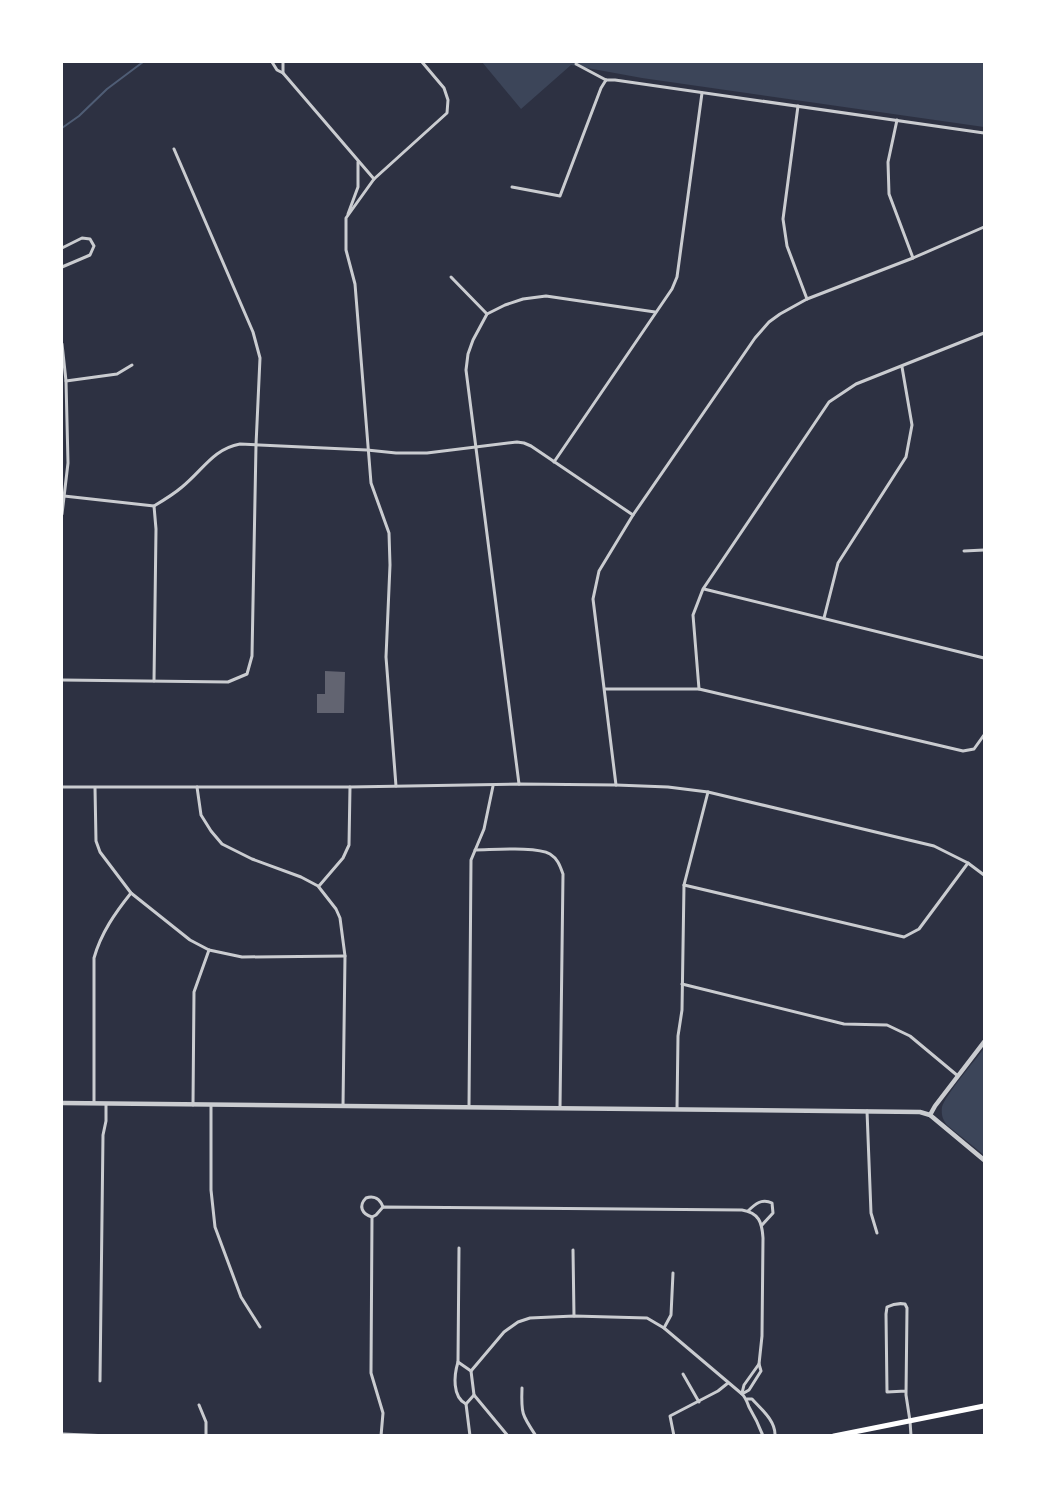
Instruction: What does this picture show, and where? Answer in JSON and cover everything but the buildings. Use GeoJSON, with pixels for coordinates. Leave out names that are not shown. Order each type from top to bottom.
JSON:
{"type":"FeatureCollection","features":[{"type":"Feature","properties":{"kind":"main road"},"geometry":{"type":"LineString","coordinates":[[834,1436],[984,1406]]}},
{"type":"Feature","properties":{"kind":"street"},"geometry":{"type":"LineString","coordinates":[[272,62],[277,70],[284,73],[374,179]]}},
{"type":"Feature","properties":{"kind":"street"},"geometry":{"type":"LineString","coordinates":[[283,62],[284,73]]}},
{"type":"Feature","properties":{"kind":"street"},"geometry":{"type":"LineString","coordinates":[[346,218],[374,179],[447,113],[448,100],[444,88],[422,62]]}},
{"type":"Feature","properties":{"kind":"street"},"geometry":{"type":"LineString","coordinates":[[576,64],[606,80],[984,133]]}},
{"type":"Feature","properties":{"kind":"street"},"geometry":{"type":"LineString","coordinates":[[512,187],[560,196],[606,80]]}},
{"type":"Feature","properties":{"kind":"street"},"geometry":{"type":"LineString","coordinates":[[555,462],[672,289],[677,277],[702,93]]}},
{"type":"Feature","properties":{"kind":"street"},"geometry":{"type":"LineString","coordinates":[[798,106],[783,219],[787,246],[807,299]]}},
{"type":"Feature","properties":{"kind":"street"},"geometry":{"type":"LineString","coordinates":[[897,120],[888,162],[889,194],[913,258]]}},
{"type":"Feature","properties":{"kind":"street"},"geometry":{"type":"LineString","coordinates":[[62,680],[228,682],[246,674],[252,656],[260,358],[253,332],[174,149]]}},
{"type":"Feature","properties":{"kind":"street"},"geometry":{"type":"LineString","coordinates":[[358,161],[358,187],[346,218],[346,250],[355,284],[371,483],[389,532],[386,657],[396,786]]}},
{"type":"Feature","properties":{"kind":"street"},"geometry":{"type":"LineString","coordinates":[[616,785],[593,599],[599,571],[633,515],[755,338],[769,322],[807,299],[913,258],[984,227]]}},
{"type":"Feature","properties":{"kind":"street"},"geometry":{"type":"LineString","coordinates":[[62,248],[82,238],[90,239],[94,246],[90,255],[62,267]]}},
{"type":"Feature","properties":{"kind":"street"},"geometry":{"type":"LineString","coordinates":[[452,277],[487,314]]}},
{"type":"Feature","properties":{"kind":"street"},"geometry":{"type":"LineString","coordinates":[[519,784],[466,370],[468,354],[487,314],[522,299],[546,296],[655,312]]}},
{"type":"Feature","properties":{"kind":"street"},"geometry":{"type":"LineString","coordinates":[[699,689],[693,615],[703,589],[829,402],[856,384],[984,333]]}},
{"type":"Feature","properties":{"kind":"street"},"geometry":{"type":"LineString","coordinates":[[62,344],[66,381],[68,463],[62,514]]}},
{"type":"Feature","properties":{"kind":"street"},"geometry":{"type":"LineString","coordinates":[[66,381],[117,374],[132,365]]}},
{"type":"Feature","properties":{"kind":"street"},"geometry":{"type":"LineString","coordinates":[[824,619],[838,563],[906,457],[912,425],[903,366]]}},
{"type":"Feature","properties":{"kind":"street"},"geometry":{"type":"LineString","coordinates":[[64,496],[154,506],[182,487],[220,451],[228,446],[240,444],[427,453],[517,442],[531,446],[633,515]]}},
{"type":"Feature","properties":{"kind":"street"},"geometry":{"type":"LineString","coordinates":[[154,506],[156,529],[154,682]]}},
{"type":"Feature","properties":{"kind":"street"},"geometry":{"type":"LineString","coordinates":[[964,551],[984,549]]}},
{"type":"Feature","properties":{"kind":"street"},"geometry":{"type":"LineString","coordinates":[[703,589],[984,658]]}},
{"type":"Feature","properties":{"kind":"street"},"geometry":{"type":"LineString","coordinates":[[604,689],[699,689],[963,751],[974,749],[984,735]]}},
{"type":"Feature","properties":{"kind":"street"},"geometry":{"type":"LineString","coordinates":[[62,787],[350,787],[519,784],[668,787],[708,792],[934,846],[968,863],[984,875]]}},
{"type":"Feature","properties":{"kind":"street"},"geometry":{"type":"LineString","coordinates":[[469,1107],[471,860],[484,829],[493,786]]}},
{"type":"Feature","properties":{"kind":"street"},"geometry":{"type":"LineString","coordinates":[[197,787],[201,815],[222,844],[318,886],[336,909],[340,918],[345,956],[343,1106]]}},
{"type":"Feature","properties":{"kind":"street"},"geometry":{"type":"LineString","coordinates":[[318,886],[343,858],[350,845],[350,787]]}},
{"type":"Feature","properties":{"kind":"street"},"geometry":{"type":"LineString","coordinates":[[95,788],[96,841],[100,852],[132,893],[190,940],[209,951],[242,957],[345,956]]}},
{"type":"Feature","properties":{"kind":"street"},"geometry":{"type":"LineString","coordinates":[[677,1109],[678,1036],[682,1010],[684,885],[708,792]]}},
{"type":"Feature","properties":{"kind":"street"},"geometry":{"type":"LineString","coordinates":[[475,850],[541,850],[551,855],[559,863],[563,874],[560,1108]]}},
{"type":"Feature","properties":{"kind":"street"},"geometry":{"type":"LineString","coordinates":[[684,885],[904,937],[919,929],[968,863]]}},
{"type":"Feature","properties":{"kind":"street"},"geometry":{"type":"LineString","coordinates":[[94,1104],[94,958],[104,931],[132,893]]}},
{"type":"Feature","properties":{"kind":"street"},"geometry":{"type":"LineString","coordinates":[[193,1105],[194,992],[209,951]]}},
{"type":"Feature","properties":{"kind":"street"},"geometry":{"type":"LineString","coordinates":[[682,984],[844,1024],[887,1025],[910,1036],[958,1076]]}},
{"type":"Feature","properties":{"kind":"street"},"geometry":{"type":"LineString","coordinates":[[930,1115],[984,1042]]}},
{"type":"Feature","properties":{"kind":"street"},"geometry":{"type":"LineString","coordinates":[[62,1103],[920,1112],[930,1115],[984,1160]]}},
{"type":"Feature","properties":{"kind":"street"},"geometry":{"type":"LineString","coordinates":[[100,1381],[103,1135],[106,1104]]}},
{"type":"Feature","properties":{"kind":"street"},"geometry":{"type":"LineString","coordinates":[[211,1105],[211,1190],[215,1227],[241,1297],[260,1327]]}},
{"type":"Feature","properties":{"kind":"street"},"geometry":{"type":"LineString","coordinates":[[867,1111],[871,1212],[876,1233]]}},
{"type":"Feature","properties":{"kind":"street"},"geometry":{"type":"LineString","coordinates":[[372,1217],[363,1212],[364,1200],[375,1197],[379,1199],[383,1207]]}},
{"type":"Feature","properties":{"kind":"street"},"geometry":{"type":"LineString","coordinates":[[748,1211],[762,1201],[772,1203],[773,1214],[762,1225]]}},
{"type":"Feature","properties":{"kind":"street"},"geometry":{"type":"LineString","coordinates":[[381,1436],[383,1413],[371,1373],[372,1217],[383,1207],[751,1212],[762,1225],[762,1336],[759,1364],[761,1371],[749,1390],[742,1394]]}},
{"type":"Feature","properties":{"kind":"street"},"geometry":{"type":"LineString","coordinates":[[459,1248],[457,1394],[466,1404],[470,1436]]}},
{"type":"Feature","properties":{"kind":"street"},"geometry":{"type":"LineString","coordinates":[[573,1250],[574,1316]]}},
{"type":"Feature","properties":{"kind":"street"},"geometry":{"type":"LineString","coordinates":[[664,1328],[671,1315],[673,1273]]}},
{"type":"Feature","properties":{"kind":"street"},"geometry":{"type":"LineString","coordinates":[[906,1391],[887,1392],[886,1314],[887,1306],[891,1305],[905,1304],[908,1308],[906,1391],[911,1436]]}},
{"type":"Feature","properties":{"kind":"street"},"geometry":{"type":"LineString","coordinates":[[471,1371],[504,1332],[518,1322],[530,1318],[574,1316],[647,1318],[664,1328],[747,1399],[752,1399],[767,1414],[776,1430],[775,1436]]}},
{"type":"Feature","properties":{"kind":"street"},"geometry":{"type":"LineString","coordinates":[[459,1362],[471,1371],[474,1395],[508,1436]]}},
{"type":"Feature","properties":{"kind":"street"},"geometry":{"type":"LineString","coordinates":[[742,1394],[744,1384],[759,1364]]}},
{"type":"Feature","properties":{"kind":"street"},"geometry":{"type":"LineString","coordinates":[[683,1374],[699,1402]]}},
{"type":"Feature","properties":{"kind":"street"},"geometry":{"type":"LineString","coordinates":[[674,1436],[670,1416],[699,1402],[728,1383]]}},
{"type":"Feature","properties":{"kind":"street"},"geometry":{"type":"LineString","coordinates":[[522,1388],[523,1417],[536,1436]]}},
{"type":"Feature","properties":{"kind":"street"},"geometry":{"type":"LineString","coordinates":[[466,1404],[474,1395]]}},
{"type":"Feature","properties":{"kind":"street"},"geometry":{"type":"LineString","coordinates":[[747,1399],[747,1404],[760,1425],[763,1436]]}},
{"type":"Feature","properties":{"kind":"street"},"geometry":{"type":"LineString","coordinates":[[199,1405],[206,1422],[206,1436]]}},
{"type":"Feature","properties":{"kind":"street"},"geometry":{"type":"LineString","coordinates":[[62,1434],[110,1436]]}},
{"type":"Feature","properties":{"kind":"shaded area"},"geometry":{"type":"Polygon","coordinates":[[[482,62],[984,62],[984,127],[642,78],[571,65],[521,109],[482,62]]]}},
{"type":"Feature","properties":{"kind":"shaded area"},"geometry":{"type":"Polygon","coordinates":[[[984,1048],[984,1155],[947,1125],[942,1107],[949,1094],[984,1048]]]}},
{"type":"Feature","properties":{"kind":"waterway"},"geometry":{"type":"LineString","coordinates":[[62,128],[79,116],[107,89],[143,62]]}}]}
